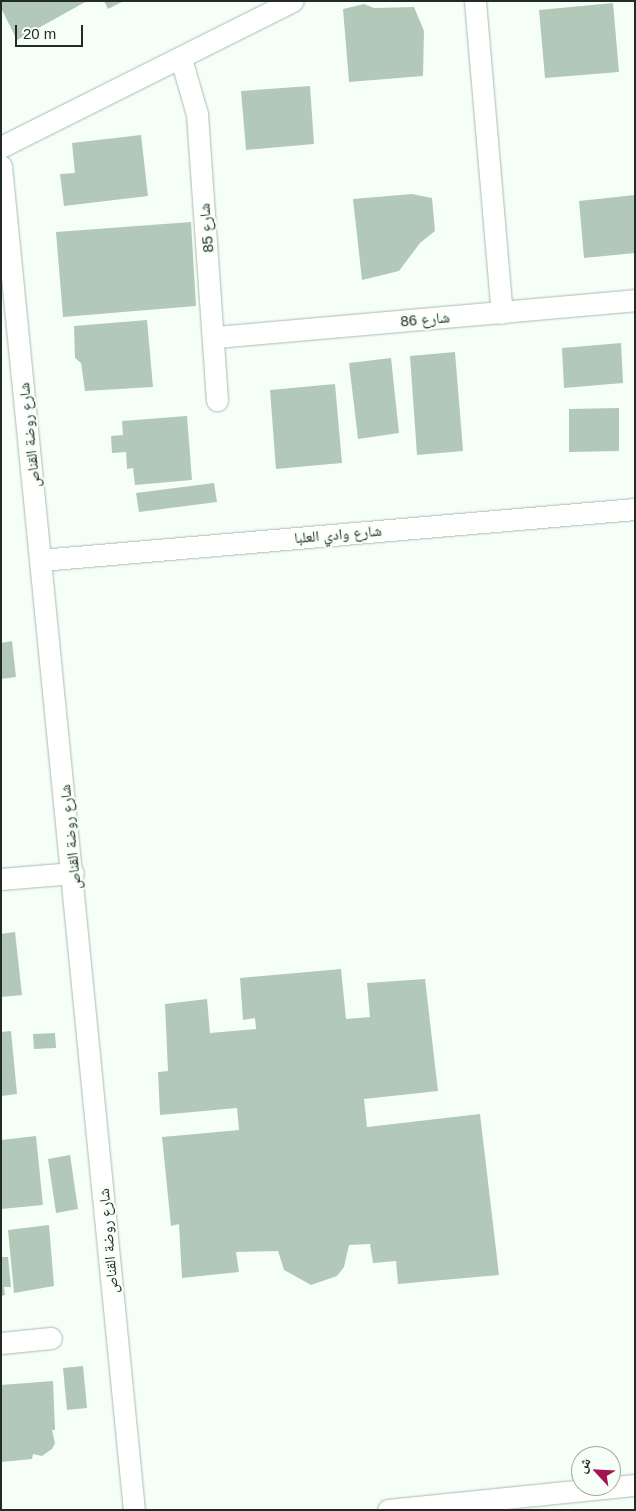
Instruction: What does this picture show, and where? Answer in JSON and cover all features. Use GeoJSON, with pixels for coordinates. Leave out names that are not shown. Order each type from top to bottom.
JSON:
{"type":"FeatureCollection","features":[{"type":"Feature","properties":{"kind":"street"},"geometry":{"type":"LineString","coordinates":[[1,147],[180,59],[292,1]]}},
{"type":"Feature","properties":{"kind":"street"},"geometry":{"type":"LineString","coordinates":[[475,1],[502,313]]}},
{"type":"Feature","properties":{"kind":"street","name":"شارع 85"},"geometry":{"type":"LineString","coordinates":[[180,59],[197,114],[215,337],[218,400]]}},
{"type":"Feature","properties":{"kind":"street","name":"شارع روضة القناص"},"geometry":{"type":"LineString","coordinates":[[1,166],[73,873],[134,1510]]}},
{"type":"Feature","properties":{"kind":"street","name":"شارع 86"},"geometry":{"type":"LineString","coordinates":[[215,337],[635,300]]}},
{"type":"Feature","properties":{"kind":"street","name":"شارع وادي العلبا"},"geometry":{"type":"LineString","coordinates":[[41,560],[635,509]]}},
{"type":"Feature","properties":{"kind":"street"},"geometry":{"type":"LineString","coordinates":[[1,879],[73,873]]}},
{"type":"Feature","properties":{"kind":"street"},"geometry":{"type":"LineString","coordinates":[[1,1342],[51,1338]]}},
{"type":"Feature","properties":{"kind":"street"},"geometry":{"type":"LineString","coordinates":[[388,1510],[635,1485]]}},
{"type":"Feature","properties":{"kind":"building"},"geometry":{"type":"Polygon","coordinates":[[[1,1],[87,1],[17,40],[1,8],[1,1]]]}},
{"type":"Feature","properties":{"kind":"building"},"geometry":{"type":"Polygon","coordinates":[[[104,1],[124,1],[108,9],[104,1]]]}},
{"type":"Feature","properties":{"kind":"building"},"geometry":{"type":"Polygon","coordinates":[[[613,3],[619,72],[545,78],[539,10],[613,3]]]}},
{"type":"Feature","properties":{"kind":"building"},"geometry":{"type":"Polygon","coordinates":[[[364,4],[374,8],[414,7],[424,31],[423,76],[349,82],[343,9],[364,4]]]}},
{"type":"Feature","properties":{"kind":"building"},"geometry":{"type":"Polygon","coordinates":[[[310,86],[314,144],[246,150],[241,91],[310,86]]]}},
{"type":"Feature","properties":{"kind":"building"},"geometry":{"type":"Polygon","coordinates":[[[141,135],[148,196],[64,206],[60,174],[75,173],[72,143],[141,135]]]}},
{"type":"Feature","properties":{"kind":"building"},"geometry":{"type":"Polygon","coordinates":[[[412,194],[432,198],[435,231],[420,243],[399,271],[362,280],[353,199],[412,194]]]}},
{"type":"Feature","properties":{"kind":"building"},"geometry":{"type":"Polygon","coordinates":[[[635,195],[635,253],[584,258],[579,201],[635,195]]]}},
{"type":"Feature","properties":{"kind":"building"},"geometry":{"type":"Polygon","coordinates":[[[191,222],[196,306],[63,317],[56,232],[191,222]]]}},
{"type":"Feature","properties":{"kind":"building"},"geometry":{"type":"Polygon","coordinates":[[[147,320],[153,387],[85,391],[81,363],[75,358],[74,326],[147,320]]]}},
{"type":"Feature","properties":{"kind":"building"},"geometry":{"type":"Polygon","coordinates":[[[621,343],[623,383],[564,388],[562,348],[621,343]]]}},
{"type":"Feature","properties":{"kind":"building"},"geometry":{"type":"Polygon","coordinates":[[[455,352],[463,451],[417,455],[410,356],[455,352]]]}},
{"type":"Feature","properties":{"kind":"building"},"geometry":{"type":"Polygon","coordinates":[[[391,358],[399,433],[358,439],[349,363],[391,358]]]}},
{"type":"Feature","properties":{"kind":"building"},"geometry":{"type":"Polygon","coordinates":[[[335,384],[342,463],[276,469],[270,390],[335,384]]]}},
{"type":"Feature","properties":{"kind":"building"},"geometry":{"type":"Polygon","coordinates":[[[619,408],[619,451],[569,452],[569,409],[619,408]]]}},
{"type":"Feature","properties":{"kind":"building"},"geometry":{"type":"Polygon","coordinates":[[[187,416],[192,480],[135,485],[133,468],[127,469],[126,452],[112,453],[111,436],[123,435],[122,421],[187,416]]]}},
{"type":"Feature","properties":{"kind":"building"},"geometry":{"type":"Polygon","coordinates":[[[214,483],[217,502],[139,512],[136,493],[214,483]]]}},
{"type":"Feature","properties":{"kind":"building"},"geometry":{"type":"Polygon","coordinates":[[[12,641],[16,677],[1,679],[1,643],[12,641]]]}},
{"type":"Feature","properties":{"kind":"building"},"geometry":{"type":"Polygon","coordinates":[[[15,932],[22,995],[1,997],[1,934],[15,932]]]}},
{"type":"Feature","properties":{"kind":"building"},"geometry":{"type":"Polygon","coordinates":[[[341,969],[346,1019],[370,1017],[367,983],[425,979],[438,1091],[364,1099],[367,1127],[480,1114],[499,1275],[398,1284],[396,1261],[373,1263],[370,1244],[349,1245],[344,1267],[337,1276],[311,1285],[284,1270],[278,1251],[236,1252],[239,1272],[182,1278],[179,1224],[171,1226],[162,1137],[239,1130],[237,1108],[160,1115],[158,1072],[168,1071],[165,1004],[207,999],[210,1033],[256,1029],[255,1018],[243,1020],[240,978],[341,969]]]}},
{"type":"Feature","properties":{"kind":"building"},"geometry":{"type":"Polygon","coordinates":[[[11,1031],[17,1094],[1,1096],[1,1032],[11,1031]]]}},
{"type":"Feature","properties":{"kind":"building"},"geometry":{"type":"Polygon","coordinates":[[[55,1033],[56,1048],[34,1049],[33,1034],[55,1033]]]}},
{"type":"Feature","properties":{"kind":"building"},"geometry":{"type":"Polygon","coordinates":[[[36,1136],[43,1205],[1,1209],[1,1140],[36,1136]]]}},
{"type":"Feature","properties":{"kind":"building"},"geometry":{"type":"Polygon","coordinates":[[[70,1155],[78,1209],[56,1213],[48,1159],[70,1155]]]}},
{"type":"Feature","properties":{"kind":"building"},"geometry":{"type":"Polygon","coordinates":[[[49,1225],[54,1286],[14,1293],[8,1230],[49,1225]]]}},
{"type":"Feature","properties":{"kind":"building"},"geometry":{"type":"Polygon","coordinates":[[[1,1257],[8,1257],[11,1287],[4,1287],[5,1295],[1,1296],[1,1257]]]}},
{"type":"Feature","properties":{"kind":"building"},"geometry":{"type":"Polygon","coordinates":[[[83,1366],[87,1408],[67,1410],[63,1368],[83,1366]]]}},
{"type":"Feature","properties":{"kind":"building"},"geometry":{"type":"Polygon","coordinates":[[[53,1381],[55,1430],[52,1430],[55,1443],[52,1449],[42,1456],[33,1454],[32,1459],[1,1462],[1,1385],[53,1381]]]}}]}
